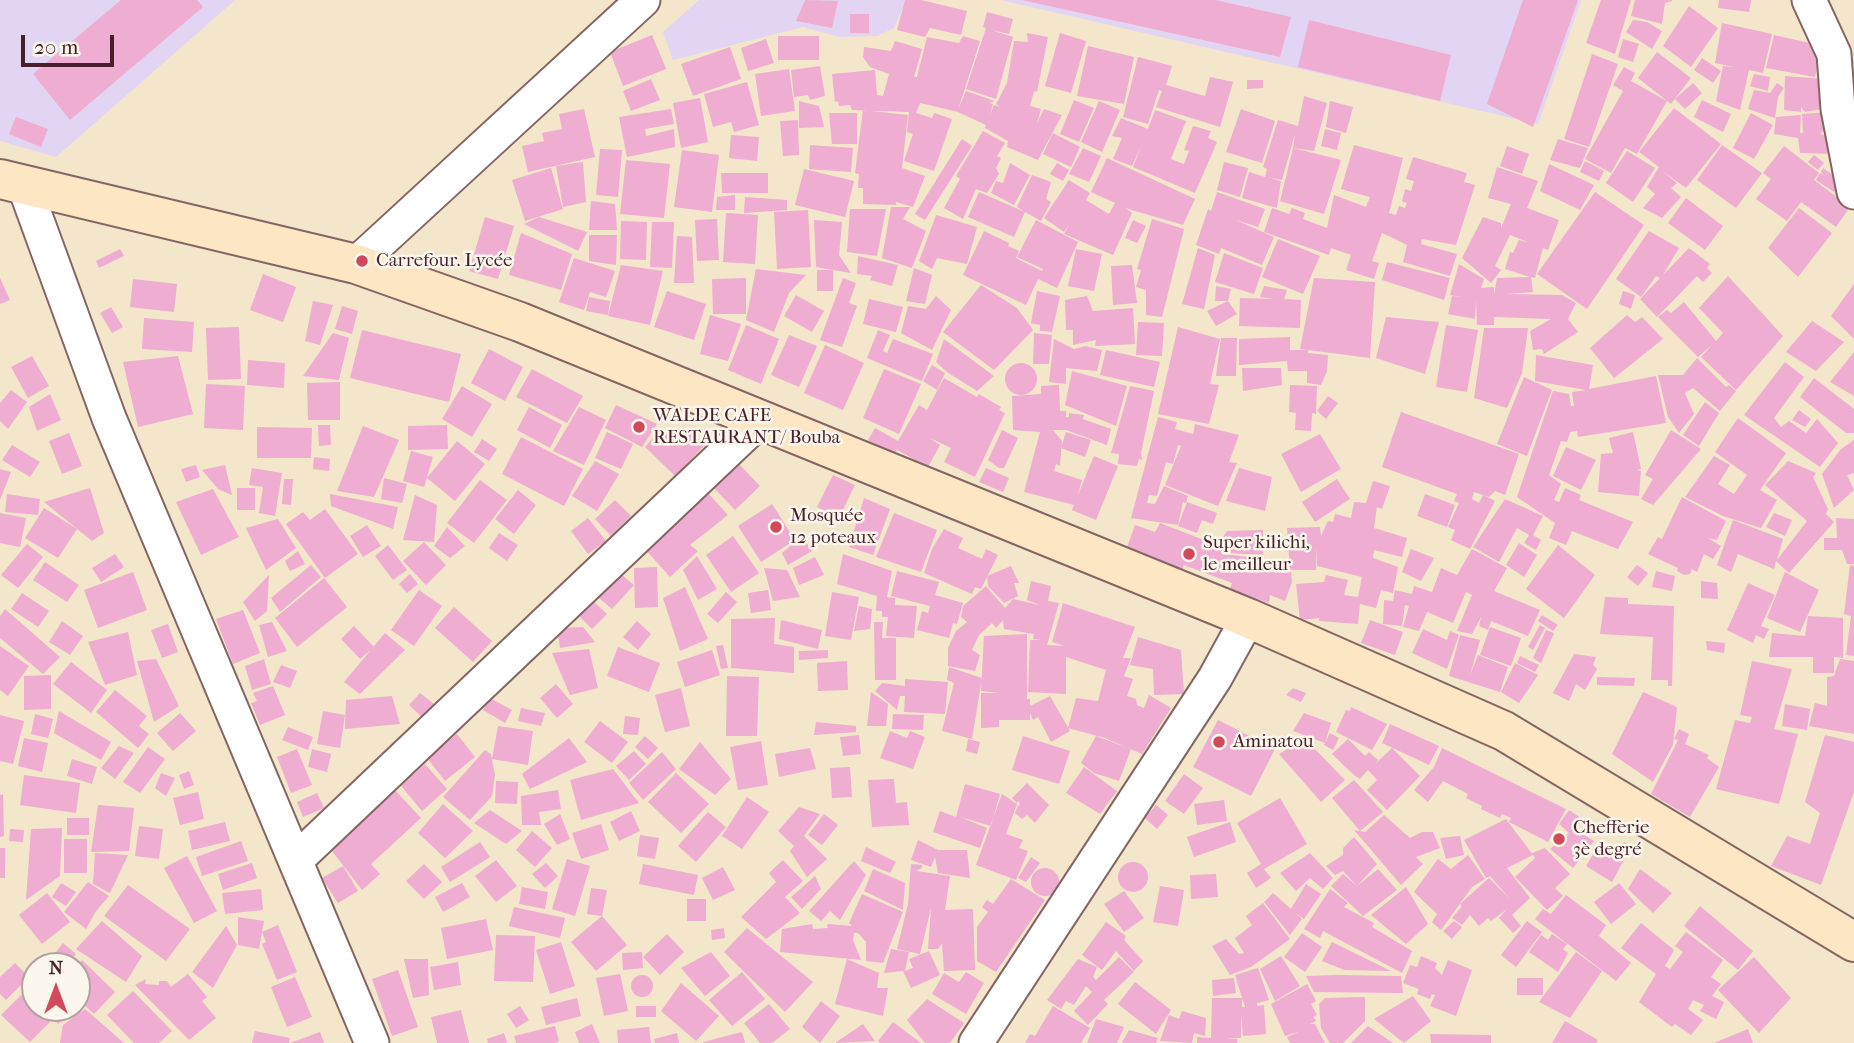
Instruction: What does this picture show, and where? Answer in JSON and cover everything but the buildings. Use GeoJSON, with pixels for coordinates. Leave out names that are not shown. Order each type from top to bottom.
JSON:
{"type":"FeatureCollection","features":[{"type":"Feature","properties":{"kind":"street"},"geometry":{"type":"LineString","coordinates":[[356,264],[643,0]]}},
{"type":"Feature","properties":{"kind":"street"},"geometry":{"type":"LineString","coordinates":[[1809,0],[1834,54],[1838,109],[1854,192]]}},
{"type":"Feature","properties":{"kind":"street"},"geometry":{"type":"LineString","coordinates":[[12,182],[356,264],[520,322],[1248,618],[1504,731],[1854,942]]}},
{"type":"Feature","properties":{"kind":"street"},"geometry":{"type":"LineString","coordinates":[[12,182],[372,1043]]}},
{"type":"Feature","properties":{"kind":"street"},"geometry":{"type":"LineString","coordinates":[[296,860],[760,419]]}},
{"type":"Feature","properties":{"kind":"street"},"geometry":{"type":"LineString","coordinates":[[976,1043],[1215,678],[1248,618]]}},
{"type":"Feature","properties":{"kind":"shaded area"},"geometry":{"type":"Polygon","coordinates":[[[0,0],[235,0],[56,157],[0,141],[0,0]]]}},
{"type":"Feature","properties":{"kind":"shaded area"},"geometry":{"type":"Polygon","coordinates":[[[699,0],[906,0],[894,28],[877,36],[839,37],[803,27],[673,60],[663,32],[699,0]]]}},
{"type":"Feature","properties":{"kind":"shaded area"},"geometry":{"type":"Polygon","coordinates":[[[1001,0],[1581,0],[1538,124],[1001,0]]]}},
{"type":"Feature","properties":{"kind":"place","name":"Carrefour. Lycée"},"geometry":{"type":"Point","coordinates":[362,261]}},
{"type":"Feature","properties":{"kind":"place","name":"WALDE CAFE RESTAURANT/ Bouba"},"geometry":{"type":"Point","coordinates":[639,427]}},
{"type":"Feature","properties":{"kind":"place","name":"Mosquée 12 poteaux"},"geometry":{"type":"Point","coordinates":[776,527]}},
{"type":"Feature","properties":{"kind":"place","name":"Super kilichi, le meilleur"},"geometry":{"type":"Point","coordinates":[1189,554]}},
{"type":"Feature","properties":{"kind":"place","name":"Aminatou"},"geometry":{"type":"Point","coordinates":[1219,742]}},
{"type":"Feature","properties":{"kind":"place","name":"Chefferie 3è degré"},"geometry":{"type":"Point","coordinates":[1559,839]}}]}
